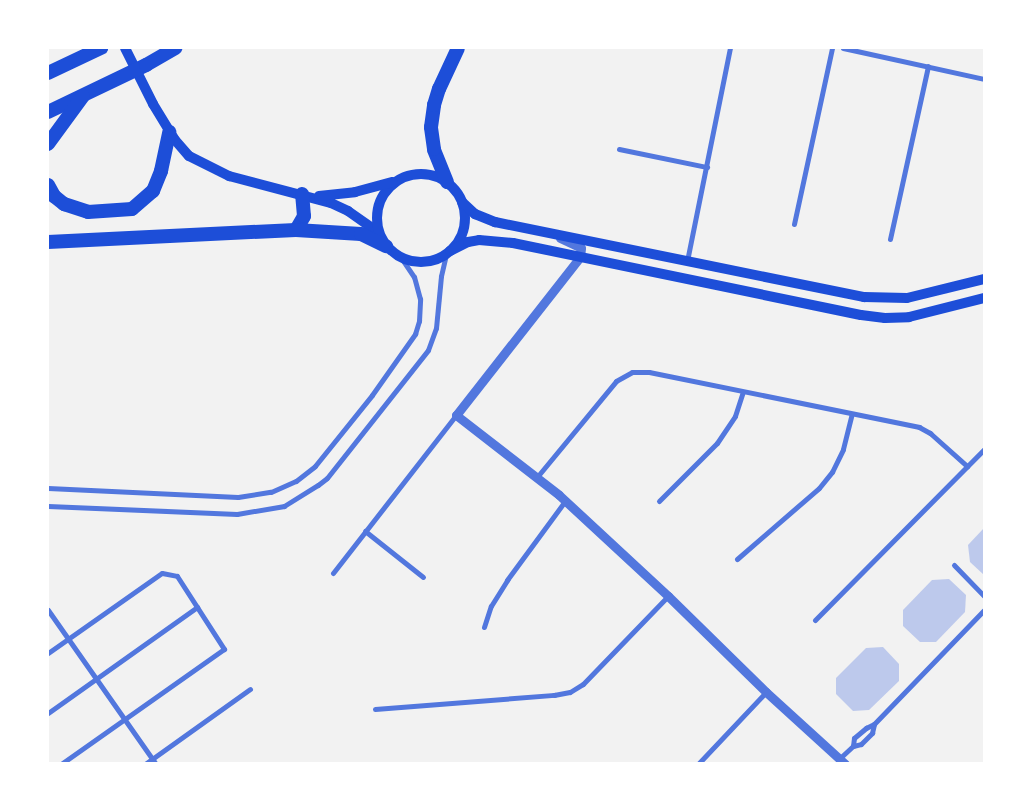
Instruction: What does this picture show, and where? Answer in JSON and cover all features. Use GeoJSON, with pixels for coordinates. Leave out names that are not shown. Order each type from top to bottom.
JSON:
{"type":"FeatureCollection","features":[{"type":"Feature","properties":{"kind":"highway"},"geometry":{"type":"LineString","coordinates":[[48,73],[101,48]]}},
{"type":"Feature","properties":{"kind":"highway"},"geometry":{"type":"LineString","coordinates":[[48,112],[176,48]]}},
{"type":"Feature","properties":{"kind":"highway"},"geometry":{"type":"LineString","coordinates":[[447,182],[434,150],[431,127],[434,104],[439,89],[458,48]]}},
{"type":"Feature","properties":{"kind":"highway"},"geometry":{"type":"LineString","coordinates":[[48,144],[84,94]]}},
{"type":"Feature","properties":{"kind":"highway"},"geometry":{"type":"LineString","coordinates":[[48,185],[54,196],[64,204],[88,212],[132,209],[153,191],[161,171],[169,132]]}},
{"type":"Feature","properties":{"kind":"highway"},"geometry":{"type":"LineString","coordinates":[[296,230],[304,216],[308,195]]}},
{"type":"Feature","properties":{"kind":"highway"},"geometry":{"type":"LineString","coordinates":[[48,242],[296,230],[361,234],[386,246]]}},
{"type":"Feature","properties":{"kind":"main road"},"geometry":{"type":"LineString","coordinates":[[125,48],[169,132],[189,156],[229,176],[308,195],[348,211],[379,233]]}},
{"type":"Feature","properties":{"kind":"main road"},"geometry":{"type":"LineString","coordinates":[[308,195],[356,192],[416,174],[427,174],[447,182],[456,191],[462,202],[465,215],[464,228],[459,240],[448,253]]}},
{"type":"Feature","properties":{"kind":"main road"},"geometry":{"type":"LineString","coordinates":[[396,180],[380,198],[376,222],[379,233],[386,246],[401,258],[419,262],[438,259],[468,242],[491,240],[861,315],[884,318],[909,317],[984,298]]}},
{"type":"Feature","properties":{"kind":"main road"},"geometry":{"type":"LineString","coordinates":[[462,202],[475,214],[484,219],[548,234],[886,299],[906,298],[984,279]]}},
{"type":"Feature","properties":{"kind":"main road"},"geometry":{"type":"LineString","coordinates":[[616,264],[613,256],[622,248]]}},
{"type":"Feature","properties":{"kind":"main road"},"geometry":{"type":"LineString","coordinates":[[666,275],[687,262]]}},
{"type":"Feature","properties":{"kind":"main road"},"geometry":{"type":"LineString","coordinates":[[687,262],[703,282]]}},
{"type":"Feature","properties":{"kind":"street"},"geometry":{"type":"LineString","coordinates":[[687,262],[730,48]]}},
{"type":"Feature","properties":{"kind":"street"},"geometry":{"type":"LineString","coordinates":[[794,224],[832,48]]}},
{"type":"Feature","properties":{"kind":"street"},"geometry":{"type":"LineString","coordinates":[[843,48],[984,79]]}},
{"type":"Feature","properties":{"kind":"street"},"geometry":{"type":"LineString","coordinates":[[890,239],[928,66]]}},
{"type":"Feature","properties":{"kind":"street"},"geometry":{"type":"LineString","coordinates":[[619,149],[707,167]]}},
{"type":"Feature","properties":{"kind":"street"},"geometry":{"type":"LineString","coordinates":[[334,573],[365,530],[580,257],[582,253],[577,245],[548,234]]}},
{"type":"Feature","properties":{"kind":"street"},"geometry":{"type":"LineString","coordinates":[[48,506],[237,514],[284,506],[318,485],[327,478],[428,350],[436,328],[440,284],[448,253]]}},
{"type":"Feature","properties":{"kind":"street"},"geometry":{"type":"LineString","coordinates":[[48,488],[238,497],[272,492],[296,481],[321,459],[372,395],[416,334],[419,321],[420,299],[414,278],[401,258]]}},
{"type":"Feature","properties":{"kind":"street"},"geometry":{"type":"LineString","coordinates":[[537,477],[616,381],[632,372],[649,372],[919,427],[930,433],[966,466]]}},
{"type":"Feature","properties":{"kind":"street"},"geometry":{"type":"LineString","coordinates":[[659,502],[718,443],[735,416],[743,392]]}},
{"type":"Feature","properties":{"kind":"street"},"geometry":{"type":"LineString","coordinates":[[737,559],[819,488],[832,472],[843,449],[852,414]]}},
{"type":"Feature","properties":{"kind":"street"},"geometry":{"type":"LineString","coordinates":[[456,415],[565,501],[668,596],[766,692],[842,761],[853,746],[854,738],[874,724],[984,610]]}},
{"type":"Feature","properties":{"kind":"street"},"geometry":{"type":"LineString","coordinates":[[815,620],[984,449]]}},
{"type":"Feature","properties":{"kind":"street"},"geometry":{"type":"LineString","coordinates":[[484,627],[491,606],[506,580],[565,501]]}},
{"type":"Feature","properties":{"kind":"street"},"geometry":{"type":"LineString","coordinates":[[365,530],[423,577]]}},
{"type":"Feature","properties":{"kind":"street"},"geometry":{"type":"LineString","coordinates":[[954,565],[984,596]]}},
{"type":"Feature","properties":{"kind":"street"},"geometry":{"type":"LineString","coordinates":[[48,654],[162,573],[177,576],[224,650],[61,764]]}},
{"type":"Feature","properties":{"kind":"street"},"geometry":{"type":"LineString","coordinates":[[375,709],[554,695],[570,692],[583,684],[668,596]]}},
{"type":"Feature","properties":{"kind":"street"},"geometry":{"type":"LineString","coordinates":[[48,713],[197,608]]}},
{"type":"Feature","properties":{"kind":"street"},"geometry":{"type":"LineString","coordinates":[[48,610],[154,761]]}},
{"type":"Feature","properties":{"kind":"street"},"geometry":{"type":"LineString","coordinates":[[145,764],[154,761],[250,689]]}},
{"type":"Feature","properties":{"kind":"street"},"geometry":{"type":"LineString","coordinates":[[698,764],[766,692]]}},
{"type":"Feature","properties":{"kind":"street"},"geometry":{"type":"LineString","coordinates":[[853,746],[861,744],[872,733],[874,724]]}},
{"type":"Feature","properties":{"kind":"building"},"geometry":{"type":"Polygon","coordinates":[[[984,528],[984,575],[970,562],[968,545],[984,528]]]}},
{"type":"Feature","properties":{"kind":"building"},"geometry":{"type":"Polygon","coordinates":[[[949,579],[966,595],[965,612],[936,642],[920,642],[903,626],[903,610],[932,580],[949,579]]]}},
{"type":"Feature","properties":{"kind":"building"},"geometry":{"type":"Polygon","coordinates":[[[883,647],[899,664],[899,681],[869,710],[853,711],[836,694],[836,678],[866,648],[883,647]]]}}]}
